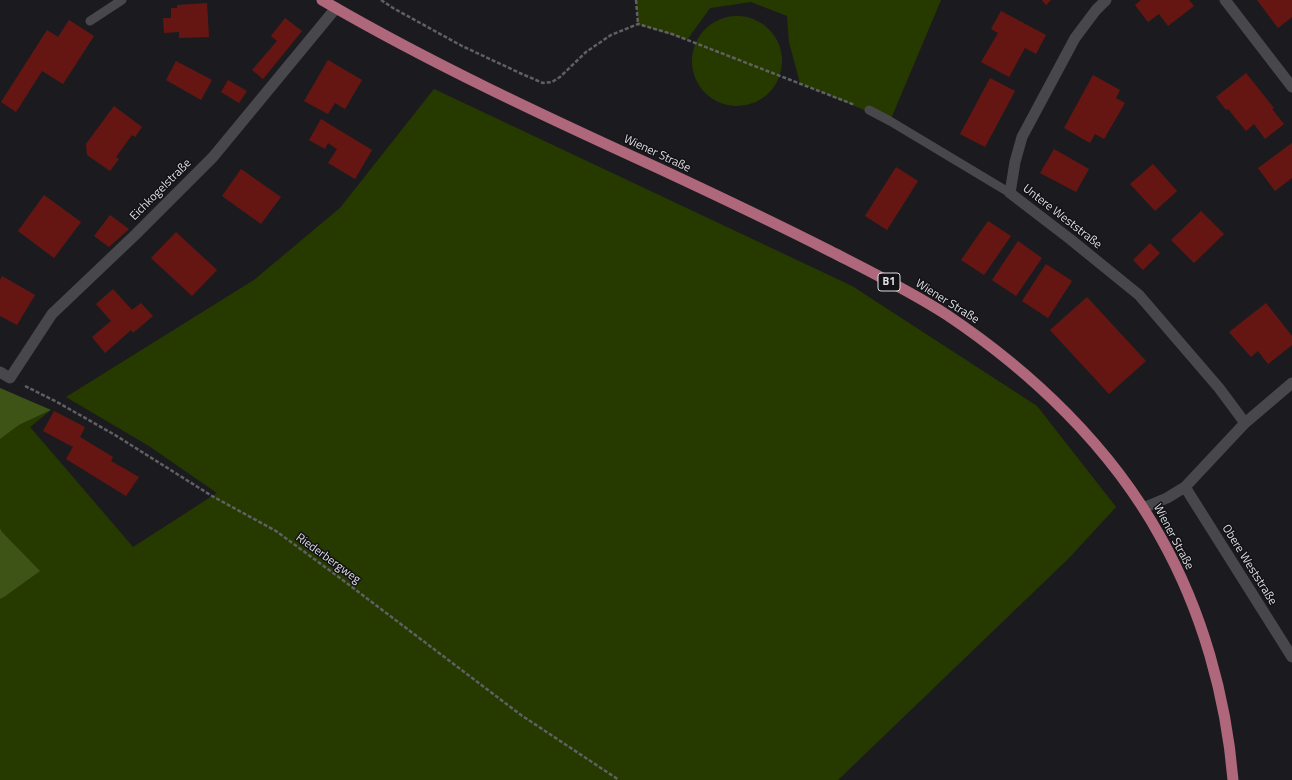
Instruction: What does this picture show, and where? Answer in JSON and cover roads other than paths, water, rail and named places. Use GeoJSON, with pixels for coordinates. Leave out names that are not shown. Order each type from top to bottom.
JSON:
{"type":"FeatureCollection","features":[{"type":"Feature","properties":{"kind":"main road","name":"Wiener Straße"},"geometry":{"type":"LineString","coordinates":[[322,0],[437,62],[568,127],[744,208],[868,270],[945,314],[1000,353],[1063,410],[1107,459],[1143,508],[1161,537],[1176,568],[1204,637],[1222,705],[1229,741],[1233,780]]}},
{"type":"Feature","properties":{"kind":"street","name":"Untere Weststraße"},"geometry":{"type":"LineString","coordinates":[[1106,0],[1096,10],[1075,38],[1022,138],[1015,162],[1010,193],[1139,295],[1219,388],[1245,423]]}},
{"type":"Feature","properties":{"kind":"street"},"geometry":{"type":"LineString","coordinates":[[1225,0],[1292,87]]}},
{"type":"Feature","properties":{"kind":"street","name":"Eichkogelstraße"},"geometry":{"type":"LineString","coordinates":[[0,372],[10,378],[52,314],[135,235],[213,157],[336,8]]}},
{"type":"Feature","properties":{"kind":"street"},"geometry":{"type":"LineString","coordinates":[[1143,508],[1167,498],[1185,487],[1245,423],[1292,383]]}},
{"type":"Feature","properties":{"kind":"street","name":"Obere Weststraße"},"geometry":{"type":"LineString","coordinates":[[1185,487],[1292,657]]}},
{"type":"Feature","properties":{"kind":"lane"},"geometry":{"type":"LineString","coordinates":[[90,21],[122,0]]}},
{"type":"Feature","properties":{"kind":"lane"},"geometry":{"type":"LineString","coordinates":[[869,110],[1010,193]]}}]}
